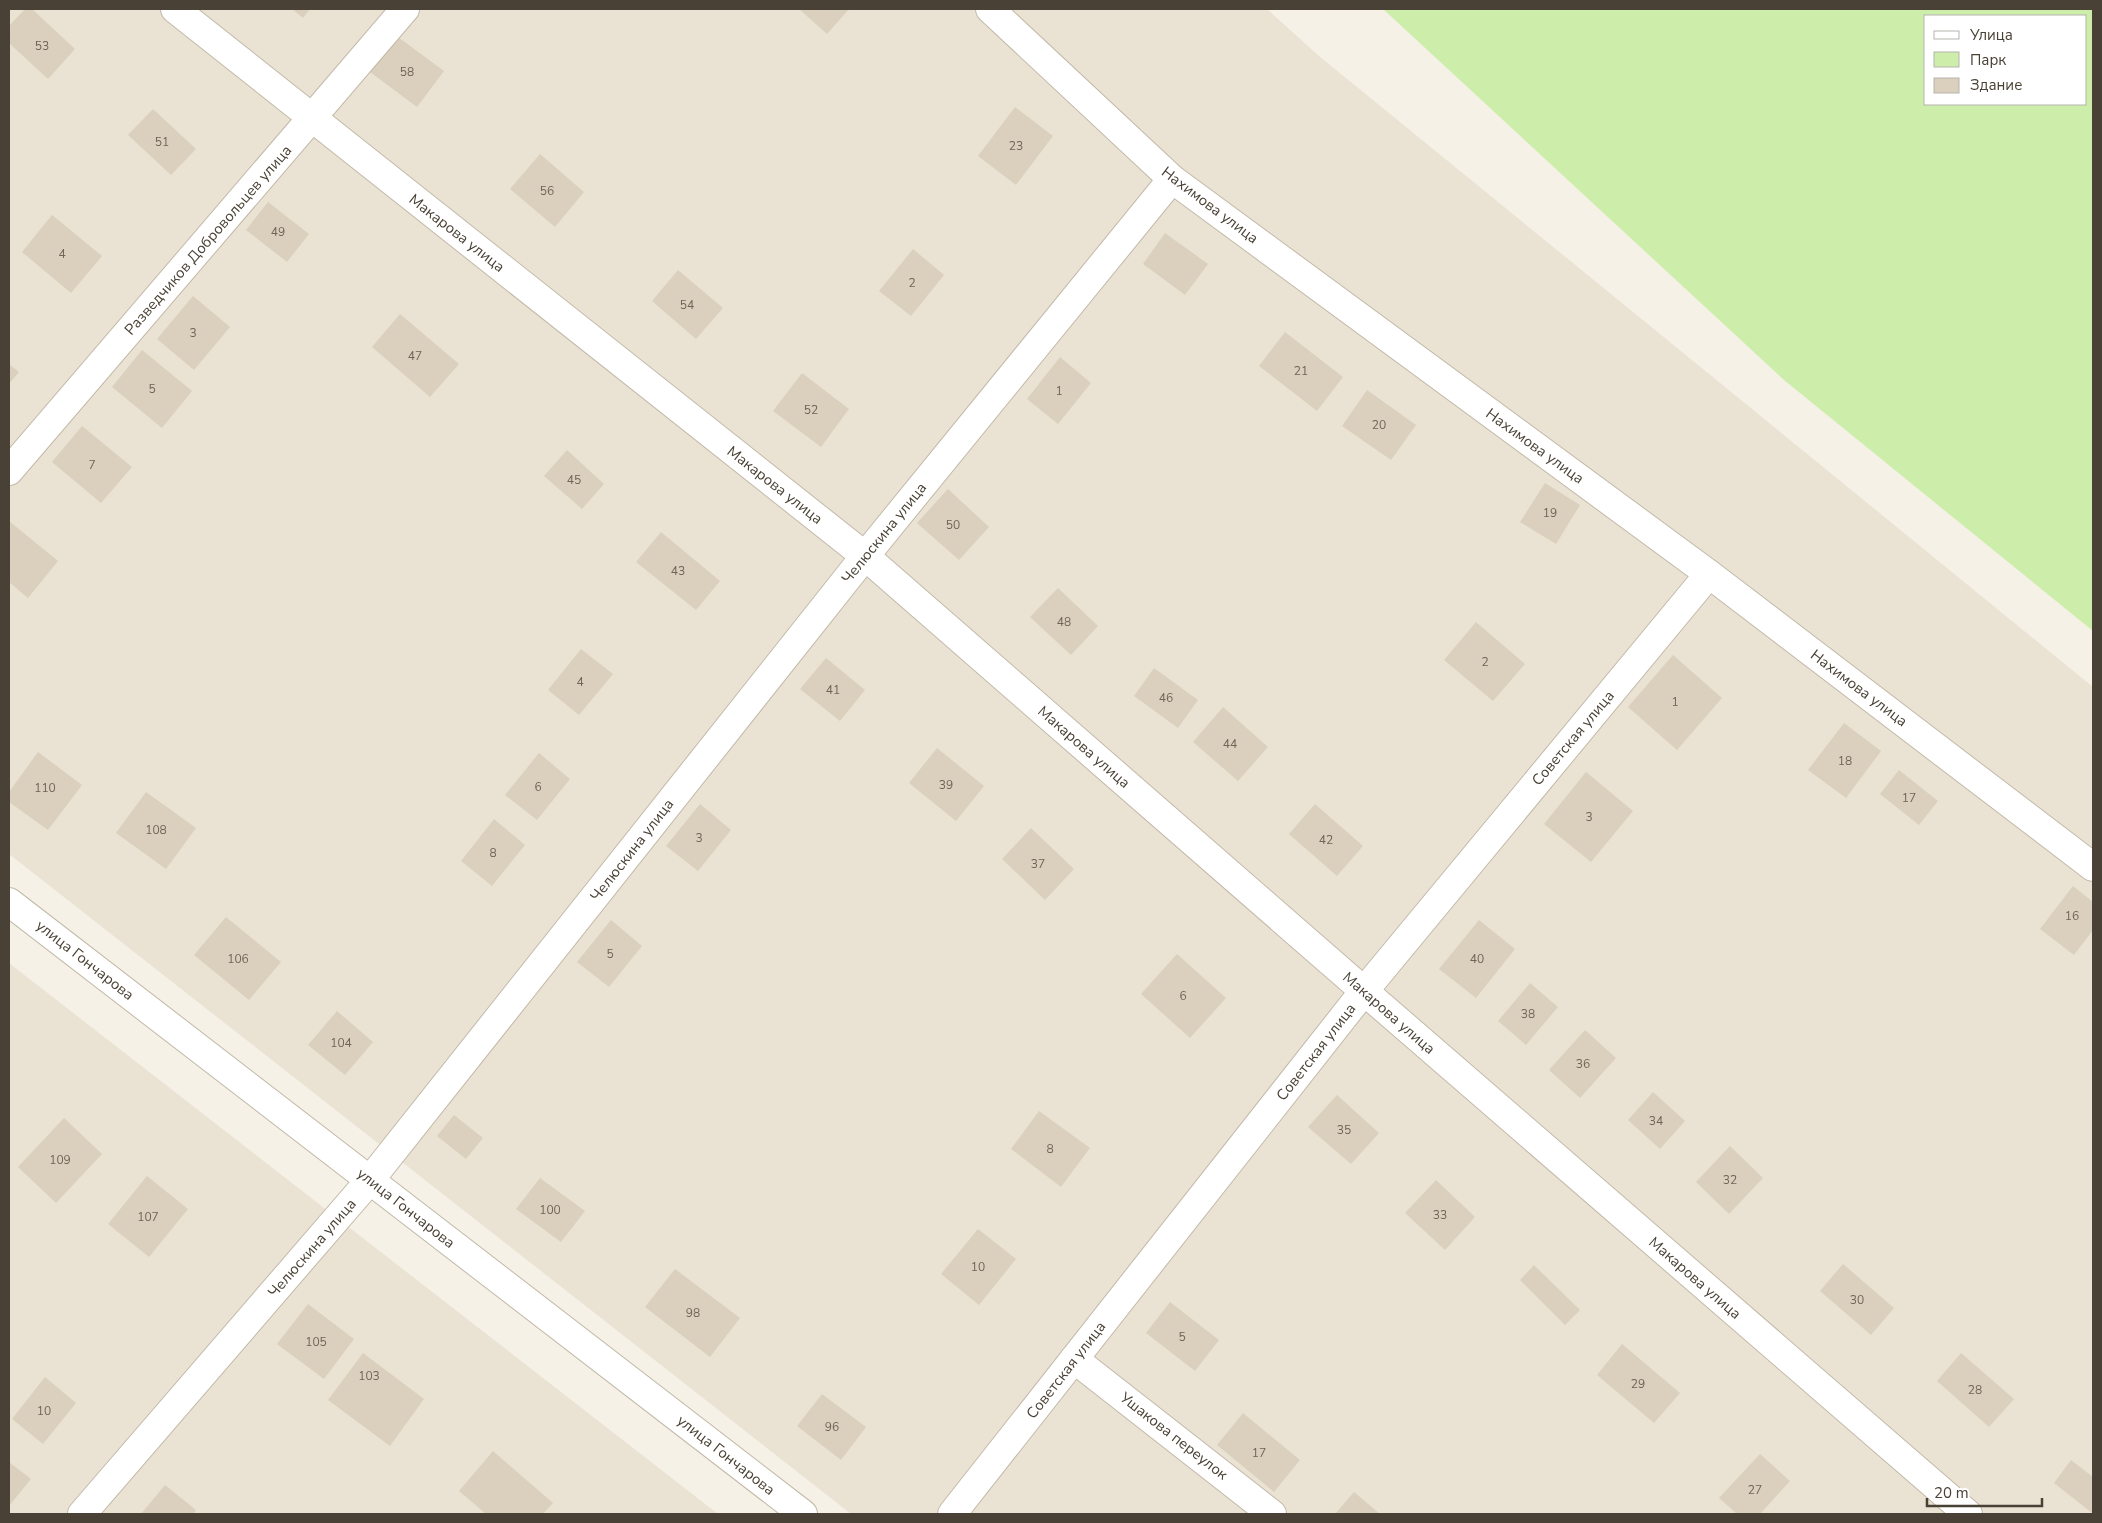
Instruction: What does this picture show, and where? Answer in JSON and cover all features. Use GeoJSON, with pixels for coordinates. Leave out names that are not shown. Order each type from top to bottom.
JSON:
{"type":"FeatureCollection","features":[{"type":"Feature","properties":{"kind":"street","name":"Макарова улица"},"geometry":{"type":"LineString","coordinates":[[175,9],[865,556],[1968,1514]]}},
{"type":"Feature","properties":{"kind":"street","name":"Разведчиков Добровольцев улица"},"geometry":{"type":"LineString","coordinates":[[9,471],[405,9]]}},
{"type":"Feature","properties":{"kind":"street","name":"Нахимова улица"},"geometry":{"type":"LineString","coordinates":[[990,9],[1172,179],[1709,574],[2093,867]]}},
{"type":"Feature","properties":{"kind":"street","name":"Челюскина улица"},"geometry":{"type":"LineString","coordinates":[[82,1514],[370,1180],[865,556],[1172,179]]}},
{"type":"Feature","properties":{"kind":"street","name":"Советская улица"},"geometry":{"type":"LineString","coordinates":[[952,1514],[1364,991],[1709,574]]}},
{"type":"Feature","properties":{"kind":"street","name":"улица Гончарова"},"geometry":{"type":"LineString","coordinates":[[9,902],[803,1514]]}},
{"type":"Feature","properties":{"kind":"street","name":"Ушакова переулок"},"geometry":{"type":"LineString","coordinates":[[1074,1359],[1272,1514]]}},
{"type":"Feature","properties":{"kind":"shaded area"},"geometry":{"type":"Polygon","coordinates":[[[9,9],[1267,9],[1319,56],[2093,687],[2093,1514],[851,1514],[9,854],[9,9]]]}},
{"type":"Feature","properties":{"kind":"shaded area"},"geometry":{"type":"Polygon","coordinates":[[[9,963],[718,1514],[9,1514],[9,963]]]}},
{"type":"Feature","properties":{"kind":"green space"},"geometry":{"type":"Polygon","coordinates":[[[1383,9],[2093,9],[2093,631],[1784,380],[1383,9]]]}},
{"type":"Feature","properties":{"kind":"building"},"geometry":{"type":"Polygon","coordinates":[[[25,9],[32,9],[75,49],[48,79],[9,43],[9,26],[25,9]]]}},
{"type":"Feature","properties":{"kind":"building"},"geometry":{"type":"Polygon","coordinates":[[[292,9],[310,9],[303,18],[292,9]]]}},
{"type":"Feature","properties":{"kind":"building"},"geometry":{"type":"Polygon","coordinates":[[[799,9],[849,9],[827,34],[799,9]]]}},
{"type":"Feature","properties":{"kind":"building"},"geometry":{"type":"Polygon","coordinates":[[[398,37],[444,71],[417,107],[370,72],[398,37]]]}},
{"type":"Feature","properties":{"kind":"building"},"geometry":{"type":"Polygon","coordinates":[[[1015,107],[1053,136],[1016,185],[978,156],[1015,107]]]}},
{"type":"Feature","properties":{"kind":"building"},"geometry":{"type":"Polygon","coordinates":[[[153,109],[196,149],[171,175],[128,135],[153,109]]]}},
{"type":"Feature","properties":{"kind":"building"},"geometry":{"type":"Polygon","coordinates":[[[540,154],[584,192],[555,227],[510,189],[540,154]]]}},
{"type":"Feature","properties":{"kind":"building"},"geometry":{"type":"Polygon","coordinates":[[[268,202],[309,234],[287,262],[246,230],[268,202]]]}},
{"type":"Feature","properties":{"kind":"building"},"geometry":{"type":"Polygon","coordinates":[[[52,215],[102,256],[71,293],[22,252],[52,215]]]}},
{"type":"Feature","properties":{"kind":"building"},"geometry":{"type":"Polygon","coordinates":[[[1165,233],[1208,264],[1185,295],[1143,264],[1165,233]]]}},
{"type":"Feature","properties":{"kind":"building"},"geometry":{"type":"Polygon","coordinates":[[[913,249],[944,275],[911,316],[879,291],[913,249]]]}},
{"type":"Feature","properties":{"kind":"building"},"geometry":{"type":"Polygon","coordinates":[[[678,270],[723,308],[696,339],[652,301],[678,270]]]}},
{"type":"Feature","properties":{"kind":"building"},"geometry":{"type":"Polygon","coordinates":[[[193,296],[230,327],[194,370],[157,339],[193,296]]]}},
{"type":"Feature","properties":{"kind":"building"},"geometry":{"type":"Polygon","coordinates":[[[400,314],[459,364],[430,397],[372,347],[400,314]]]}},
{"type":"Feature","properties":{"kind":"building"},"geometry":{"type":"Polygon","coordinates":[[[1285,332],[1343,377],[1317,411],[1259,366],[1285,332]]]}},
{"type":"Feature","properties":{"kind":"building"},"geometry":{"type":"Polygon","coordinates":[[[142,350],[192,391],[162,428],[112,387],[142,350]]]}},
{"type":"Feature","properties":{"kind":"building"},"geometry":{"type":"Polygon","coordinates":[[[1060,357],[1091,383],[1058,424],[1027,399],[1060,357]]]}},
{"type":"Feature","properties":{"kind":"building"},"geometry":{"type":"Polygon","coordinates":[[[9,364],[19,372],[9,384],[9,364]]]}},
{"type":"Feature","properties":{"kind":"building"},"geometry":{"type":"Polygon","coordinates":[[[802,373],[849,409],[821,447],[773,411],[802,373]]]}},
{"type":"Feature","properties":{"kind":"building"},"geometry":{"type":"Polygon","coordinates":[[[1367,390],[1416,425],[1391,460],[1342,426],[1367,390]]]}},
{"type":"Feature","properties":{"kind":"building"},"geometry":{"type":"Polygon","coordinates":[[[82,426],[132,467],[101,503],[52,462],[82,426]]]}},
{"type":"Feature","properties":{"kind":"building"},"geometry":{"type":"Polygon","coordinates":[[[567,450],[604,484],[582,509],[544,476],[567,450]]]}},
{"type":"Feature","properties":{"kind":"building"},"geometry":{"type":"Polygon","coordinates":[[[1545,483],[1580,505],[1556,544],[1520,522],[1545,483]]]}},
{"type":"Feature","properties":{"kind":"building"},"geometry":{"type":"Polygon","coordinates":[[[948,489],[989,527],[959,560],[917,523],[948,489]]]}},
{"type":"Feature","properties":{"kind":"building"},"geometry":{"type":"Polygon","coordinates":[[[9,521],[58,561],[28,598],[9,582],[9,521]]]}},
{"type":"Feature","properties":{"kind":"building"},"geometry":{"type":"Polygon","coordinates":[[[661,532],[720,581],[696,610],[636,562],[661,532]]]}},
{"type":"Feature","properties":{"kind":"building"},"geometry":{"type":"Polygon","coordinates":[[[1058,588],[1098,626],[1071,655],[1030,617],[1058,588]]]}},
{"type":"Feature","properties":{"kind":"building"},"geometry":{"type":"Polygon","coordinates":[[[1476,622],[1525,664],[1493,701],[1444,660],[1476,622]]]}},
{"type":"Feature","properties":{"kind":"building"},"geometry":{"type":"Polygon","coordinates":[[[581,649],[613,674],[579,715],[548,690],[581,649]]]}},
{"type":"Feature","properties":{"kind":"building"},"geometry":{"type":"Polygon","coordinates":[[[1673,655],[1722,698],[1677,750],[1628,707],[1673,655]]]}},
{"type":"Feature","properties":{"kind":"building"},"geometry":{"type":"Polygon","coordinates":[[[826,658],[865,690],[840,721],[800,689],[826,658]]]}},
{"type":"Feature","properties":{"kind":"building"},"geometry":{"type":"Polygon","coordinates":[[[1154,668],[1198,700],[1178,728],[1134,696],[1154,668]]]}},
{"type":"Feature","properties":{"kind":"building"},"geometry":{"type":"Polygon","coordinates":[[[1223,707],[1268,747],[1238,781],[1193,742],[1223,707]]]}},
{"type":"Feature","properties":{"kind":"building"},"geometry":{"type":"Polygon","coordinates":[[[1844,723],[1881,751],[1846,798],[1808,770],[1844,723]]]}},
{"type":"Feature","properties":{"kind":"building"},"geometry":{"type":"Polygon","coordinates":[[[937,748],[984,786],[956,821],[909,783],[937,748]]]}},
{"type":"Feature","properties":{"kind":"building"},"geometry":{"type":"Polygon","coordinates":[[[38,752],[82,785],[48,830],[9,802],[9,792],[38,752]]]}},
{"type":"Feature","properties":{"kind":"building"},"geometry":{"type":"Polygon","coordinates":[[[539,753],[570,779],[537,820],[505,795],[539,753]]]}},
{"type":"Feature","properties":{"kind":"building"},"geometry":{"type":"Polygon","coordinates":[[[1899,770],[1938,801],[1919,825],[1880,794],[1899,770]]]}},
{"type":"Feature","properties":{"kind":"building"},"geometry":{"type":"Polygon","coordinates":[[[1586,772],[1633,811],[1591,862],[1544,824],[1586,772]]]}},
{"type":"Feature","properties":{"kind":"building"},"geometry":{"type":"Polygon","coordinates":[[[146,792],[196,828],[166,869],[116,833],[146,792]]]}},
{"type":"Feature","properties":{"kind":"building"},"geometry":{"type":"Polygon","coordinates":[[[700,804],[731,830],[698,871],[666,846],[700,804]]]}},
{"type":"Feature","properties":{"kind":"building"},"geometry":{"type":"Polygon","coordinates":[[[1315,804],[1363,846],[1337,876],[1289,834],[1315,804]]]}},
{"type":"Feature","properties":{"kind":"building"},"geometry":{"type":"Polygon","coordinates":[[[494,819],[525,845],[492,886],[461,861],[494,819]]]}},
{"type":"Feature","properties":{"kind":"building"},"geometry":{"type":"Polygon","coordinates":[[[1031,828],[1074,869],[1045,900],[1002,859],[1031,828]]]}},
{"type":"Feature","properties":{"kind":"building"},"geometry":{"type":"Polygon","coordinates":[[[2073,886],[2093,902],[2093,930],[2074,955],[2040,929],[2073,886]]]}},
{"type":"Feature","properties":{"kind":"building"},"geometry":{"type":"Polygon","coordinates":[[[226,917],[281,962],[249,1000],[194,955],[226,917]]]}},
{"type":"Feature","properties":{"kind":"building"},"geometry":{"type":"Polygon","coordinates":[[[611,920],[642,946],[609,987],[577,962],[611,920]]]}},
{"type":"Feature","properties":{"kind":"building"},"geometry":{"type":"Polygon","coordinates":[[[1479,920],[1515,949],[1476,998],[1439,969],[1479,920]]]}},
{"type":"Feature","properties":{"kind":"building"},"geometry":{"type":"Polygon","coordinates":[[[1177,954],[1226,998],[1190,1038],[1141,994],[1177,954]]]}},
{"type":"Feature","properties":{"kind":"building"},"geometry":{"type":"Polygon","coordinates":[[[1530,983],[1558,1007],[1526,1045],[1498,1021],[1530,983]]]}},
{"type":"Feature","properties":{"kind":"building"},"geometry":{"type":"Polygon","coordinates":[[[337,1011],[373,1042],[345,1075],[308,1045],[337,1011]]]}},
{"type":"Feature","properties":{"kind":"building"},"geometry":{"type":"Polygon","coordinates":[[[1585,1030],[1616,1058],[1580,1098],[1549,1070],[1585,1030]]]}},
{"type":"Feature","properties":{"kind":"building"},"geometry":{"type":"Polygon","coordinates":[[[1653,1092],[1685,1121],[1660,1149],[1628,1120],[1653,1092]]]}},
{"type":"Feature","properties":{"kind":"building"},"geometry":{"type":"Polygon","coordinates":[[[1337,1095],[1379,1133],[1351,1164],[1308,1127],[1337,1095]]]}},
{"type":"Feature","properties":{"kind":"building"},"geometry":{"type":"Polygon","coordinates":[[[1039,1111],[1090,1148],[1061,1187],[1011,1149],[1039,1111]]]}},
{"type":"Feature","properties":{"kind":"building"},"geometry":{"type":"Polygon","coordinates":[[[454,1115],[483,1138],[466,1159],[437,1136],[454,1115]]]}},
{"type":"Feature","properties":{"kind":"building"},"geometry":{"type":"Polygon","coordinates":[[[64,1118],[102,1154],[56,1203],[18,1167],[64,1118]]]}},
{"type":"Feature","properties":{"kind":"building"},"geometry":{"type":"Polygon","coordinates":[[[1730,1146],[1763,1178],[1729,1214],[1696,1182],[1730,1146]]]}},
{"type":"Feature","properties":{"kind":"building"},"geometry":{"type":"Polygon","coordinates":[[[147,1176],[188,1209],[149,1257],[108,1224],[147,1176]]]}},
{"type":"Feature","properties":{"kind":"building"},"geometry":{"type":"Polygon","coordinates":[[[540,1178],[585,1211],[561,1242],[516,1209],[540,1178]]]}},
{"type":"Feature","properties":{"kind":"building"},"geometry":{"type":"Polygon","coordinates":[[[1436,1180],[1475,1217],[1445,1250],[1405,1213],[1436,1180]]]}},
{"type":"Feature","properties":{"kind":"building"},"geometry":{"type":"Polygon","coordinates":[[[978,1229],[1016,1259],[979,1305],[941,1274],[978,1229]]]}},
{"type":"Feature","properties":{"kind":"building"},"geometry":{"type":"Polygon","coordinates":[[[1843,1264],[1894,1308],[1871,1335],[1820,1291],[1843,1264]]]}},
{"type":"Feature","properties":{"kind":"building"},"geometry":{"type":"Polygon","coordinates":[[[1534,1265],[1580,1310],[1565,1325],[1520,1280],[1534,1265]]]}},
{"type":"Feature","properties":{"kind":"building"},"geometry":{"type":"Polygon","coordinates":[[[675,1269],[740,1318],[710,1357],[645,1307],[675,1269]]]}},
{"type":"Feature","properties":{"kind":"building"},"geometry":{"type":"Polygon","coordinates":[[[1170,1302],[1219,1340],[1195,1371],[1146,1333],[1170,1302]]]}},
{"type":"Feature","properties":{"kind":"building"},"geometry":{"type":"Polygon","coordinates":[[[308,1304],[354,1339],[324,1379],[277,1344],[308,1304]]]}},
{"type":"Feature","properties":{"kind":"building"},"geometry":{"type":"Polygon","coordinates":[[[1622,1344],[1680,1393],[1654,1423],[1597,1375],[1622,1344]]]}},
{"type":"Feature","properties":{"kind":"building"},"geometry":{"type":"Polygon","coordinates":[[[363,1353],[424,1399],[390,1446],[328,1400],[363,1353]]]}},
{"type":"Feature","properties":{"kind":"building"},"geometry":{"type":"Polygon","coordinates":[[[1961,1353],[2014,1399],[1989,1427],[1937,1381],[1961,1353]]]}},
{"type":"Feature","properties":{"kind":"building"},"geometry":{"type":"Polygon","coordinates":[[[45,1377],[76,1403],[43,1444],[12,1419],[45,1377]]]}},
{"type":"Feature","properties":{"kind":"building"},"geometry":{"type":"Polygon","coordinates":[[[822,1394],[866,1427],[841,1460],[797,1426],[822,1394]]]}},
{"type":"Feature","properties":{"kind":"building"},"geometry":{"type":"Polygon","coordinates":[[[1243,1413],[1300,1460],[1274,1492],[1217,1445],[1243,1413]]]}},
{"type":"Feature","properties":{"kind":"building"},"geometry":{"type":"Polygon","coordinates":[[[493,1451],[553,1503],[543,1514],[486,1514],[459,1491],[493,1451]]]}},
{"type":"Feature","properties":{"kind":"building"},"geometry":{"type":"Polygon","coordinates":[[[1760,1454],[1790,1481],[1760,1514],[1737,1514],[1719,1498],[1760,1454]]]}},
{"type":"Feature","properties":{"kind":"building"},"geometry":{"type":"Polygon","coordinates":[[[2071,1460],[2093,1477],[2092,1513],[2054,1483],[2071,1460]]]}},
{"type":"Feature","properties":{"kind":"building"},"geometry":{"type":"Polygon","coordinates":[[[9,1462],[31,1479],[9,1506],[9,1462]]]}},
{"type":"Feature","properties":{"kind":"building"},"geometry":{"type":"Polygon","coordinates":[[[165,1485],[196,1510],[193,1514],[141,1514],[165,1485]]]}},
{"type":"Feature","properties":{"kind":"building"},"geometry":{"type":"Polygon","coordinates":[[[1354,1492],[1380,1514],[1335,1514],[1354,1492]]]}}]}
